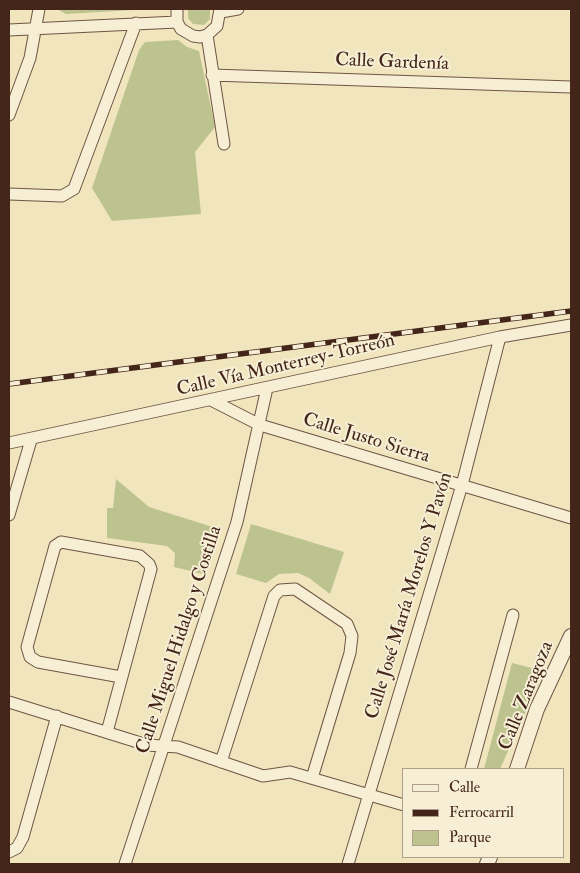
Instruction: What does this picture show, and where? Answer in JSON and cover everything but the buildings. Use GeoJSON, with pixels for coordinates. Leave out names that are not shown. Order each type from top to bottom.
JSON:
{"type":"FeatureCollection","features":[{"type":"Feature","properties":{"kind":"street"},"geometry":{"type":"LineString","coordinates":[[9,115],[30,58],[39,9]]}},
{"type":"Feature","properties":{"kind":"street"},"geometry":{"type":"LineString","coordinates":[[177,9],[177,22],[181,29],[193,36],[207,35],[217,26],[220,10],[238,9]]}},
{"type":"Feature","properties":{"kind":"street"},"geometry":{"type":"LineString","coordinates":[[9,30],[177,22]]}},
{"type":"Feature","properties":{"kind":"street"},"geometry":{"type":"LineString","coordinates":[[9,194],[62,196],[74,189],[136,24]]}},
{"type":"Feature","properties":{"kind":"street"},"geometry":{"type":"LineString","coordinates":[[207,35],[224,144]]}},
{"type":"Feature","properties":{"kind":"street","name":"Calle Gardenía"},"geometry":{"type":"LineString","coordinates":[[212,75],[571,87]]}},
{"type":"Feature","properties":{"kind":"street","name":"Calle Vía Monterrey-Torreón"},"geometry":{"type":"LineString","coordinates":[[9,443],[32,440],[500,337],[571,325]]}},
{"type":"Feature","properties":{"kind":"street","name":"Calle José María Morelos Y Pavón"},"geometry":{"type":"LineString","coordinates":[[348,864],[462,486],[500,337]]}},
{"type":"Feature","properties":{"kind":"street","name":"Calle Miguel Hidalgo y Costilla"},"geometry":{"type":"LineString","coordinates":[[126,864],[237,522],[267,388]]}},
{"type":"Feature","properties":{"kind":"street","name":"Calle Justo Sierra"},"geometry":{"type":"LineString","coordinates":[[211,400],[260,426],[571,518]]}},
{"type":"Feature","properties":{"kind":"street"},"geometry":{"type":"LineString","coordinates":[[9,515],[32,440]]}},
{"type":"Feature","properties":{"kind":"street"},"geometry":{"type":"LineString","coordinates":[[107,732],[150,576],[149,564],[140,556],[61,542],[55,546],[27,647],[30,657],[38,662],[122,677]]}},
{"type":"Feature","properties":{"kind":"street"},"geometry":{"type":"LineString","coordinates":[[221,762],[274,596],[280,590],[295,589],[347,624],[352,636],[350,653],[312,778]]}},
{"type":"Feature","properties":{"kind":"street"},"geometry":{"type":"LineString","coordinates":[[471,768],[513,615]]}},
{"type":"Feature","properties":{"kind":"street","name":"Calle Zaragoza"},"geometry":{"type":"LineString","coordinates":[[517,768],[537,709],[571,636]]}},
{"type":"Feature","properties":{"kind":"street"},"geometry":{"type":"LineString","coordinates":[[9,702],[147,745],[178,747],[263,776],[286,771],[402,804]]}},
{"type":"Feature","properties":{"kind":"street"},"geometry":{"type":"LineString","coordinates":[[9,852],[17,848],[23,837],[58,716]]}},
{"type":"Feature","properties":{"kind":"green space"},"geometry":{"type":"Polygon","coordinates":[[[57,9],[151,9],[66,14],[57,9]]]}},
{"type":"Feature","properties":{"kind":"green space"},"geometry":{"type":"Polygon","coordinates":[[[188,9],[210,9],[210,19],[204,25],[193,24],[188,18],[188,9]]]}},
{"type":"Feature","properties":{"kind":"green space"},"geometry":{"type":"Polygon","coordinates":[[[178,40],[187,47],[199,51],[215,127],[195,152],[201,214],[112,221],[92,188],[139,50],[145,42],[178,40]]]}},
{"type":"Feature","properties":{"kind":"green space"},"geometry":{"type":"Polygon","coordinates":[[[116,479],[149,507],[219,529],[203,574],[174,567],[175,553],[167,546],[107,538],[107,508],[113,508],[116,479]]]}},
{"type":"Feature","properties":{"kind":"green space"},"geometry":{"type":"Polygon","coordinates":[[[251,524],[344,552],[330,594],[309,578],[298,573],[279,574],[266,583],[236,574],[251,524]]]}},
{"type":"Feature","properties":{"kind":"green space"},"geometry":{"type":"Polygon","coordinates":[[[512,663],[544,671],[500,768],[484,768],[512,663]]]}},
{"type":"Feature","properties":{"kind":"railway"},"geometry":{"type":"LineString","coordinates":[[9,384],[571,311]]}}]}
